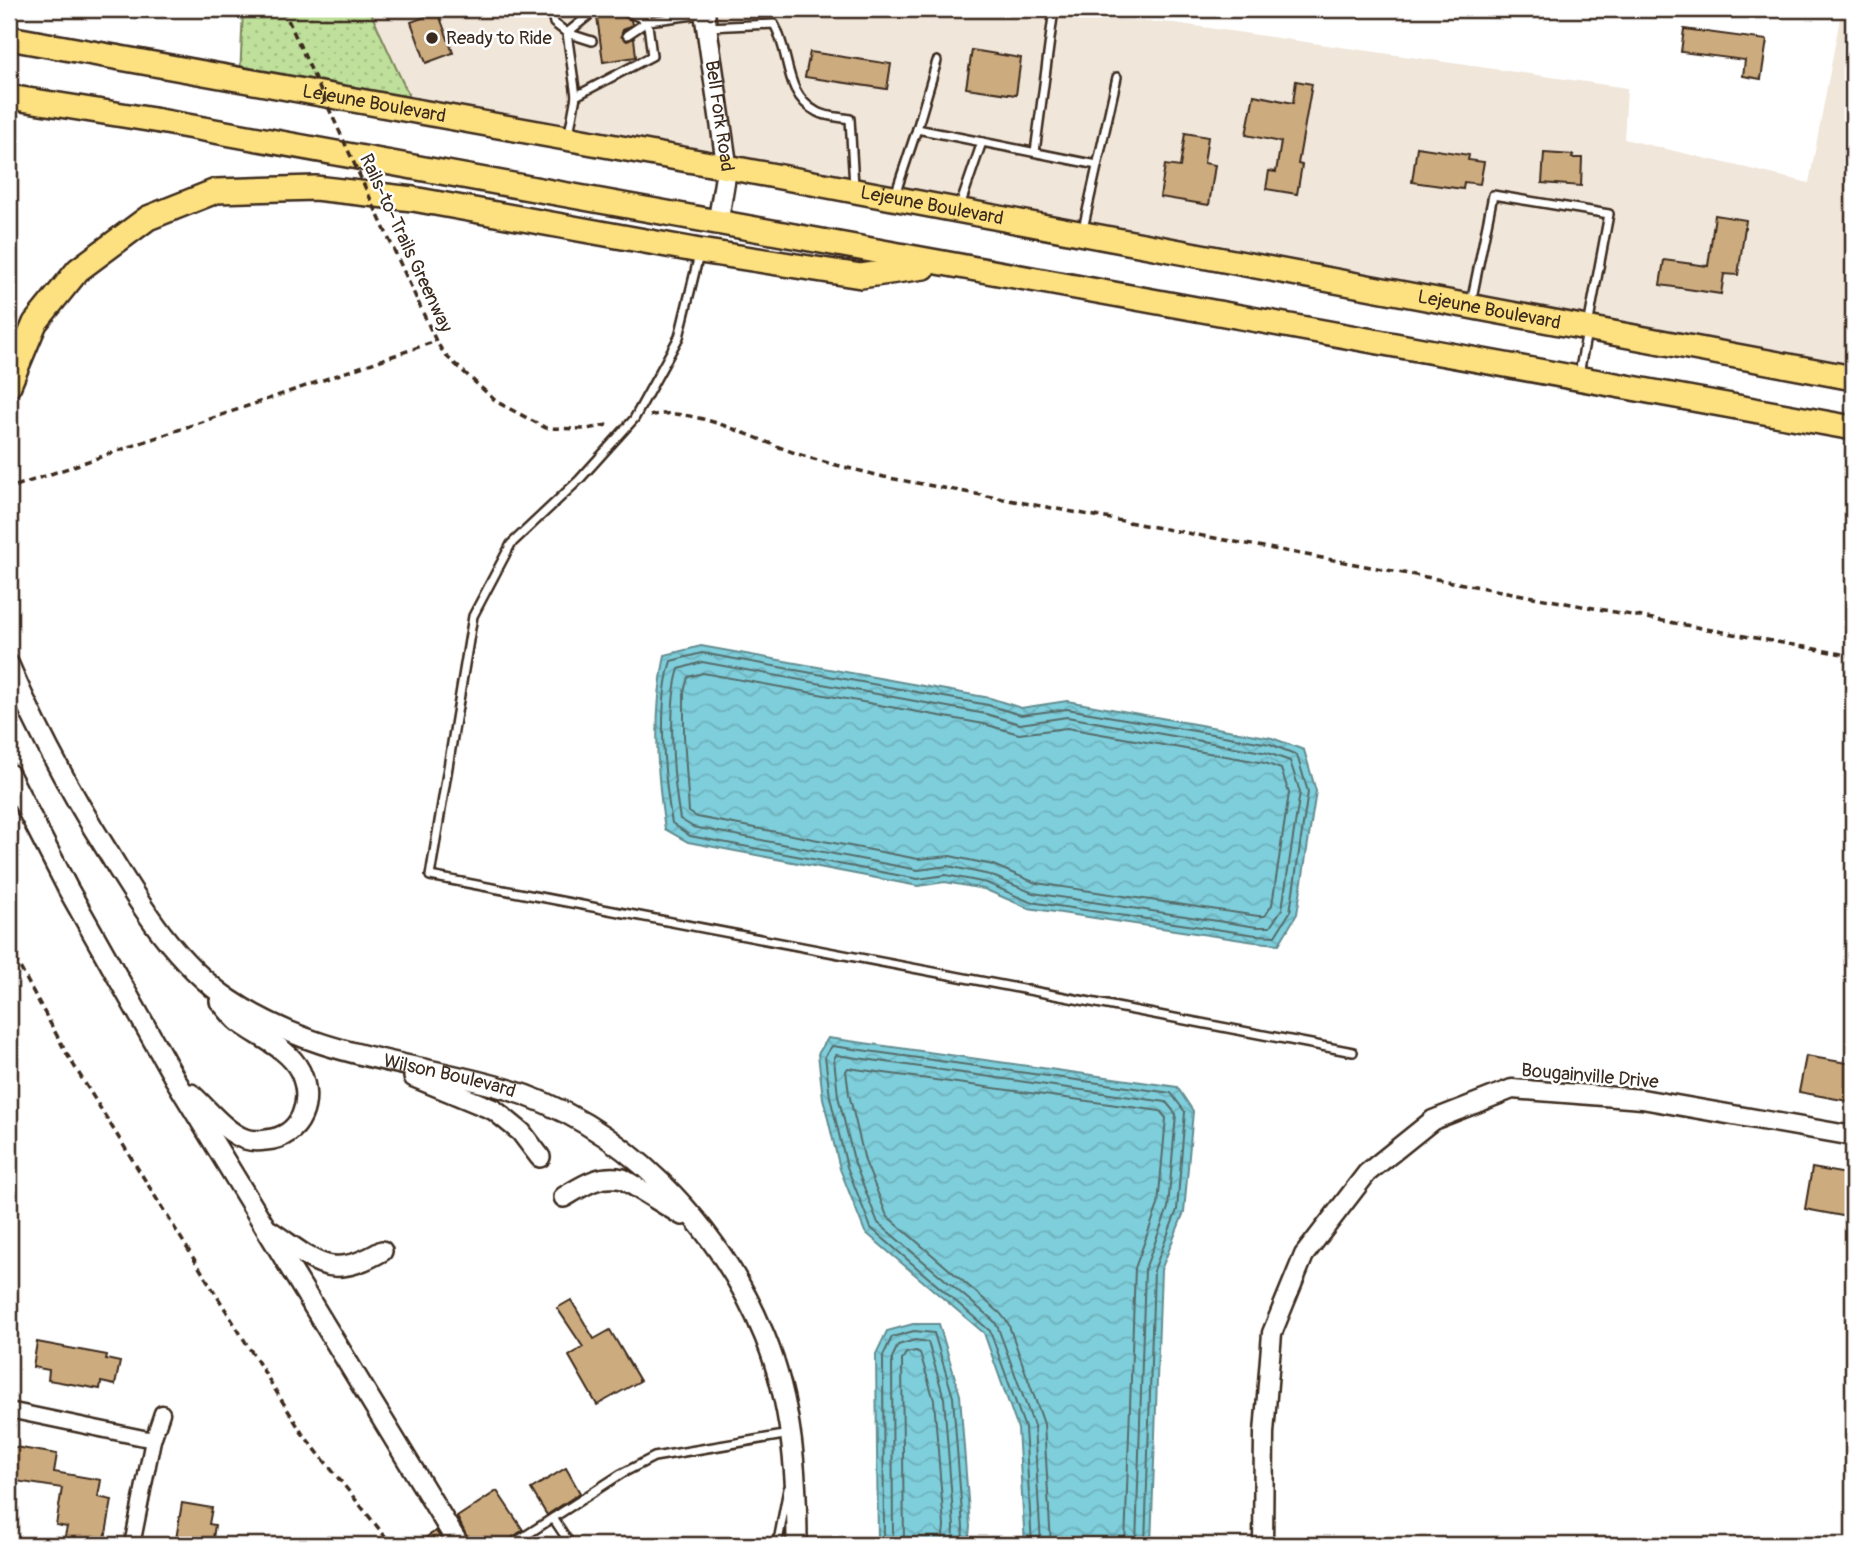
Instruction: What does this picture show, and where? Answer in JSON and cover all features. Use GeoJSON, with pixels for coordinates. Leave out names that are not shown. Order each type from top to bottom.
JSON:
{"type":"FeatureCollection","features":[{"type":"Feature","properties":{"kind":"highway","name":"Lejeune Boulevard"},"geometry":{"type":"LineString","coordinates":[[9,38],[727,167],[1853,377]]}},
{"type":"Feature","properties":{"kind":"highway"},"geometry":{"type":"LineString","coordinates":[[9,97],[154,120],[1853,428]]}},
{"type":"Feature","properties":{"kind":"highway"},"geometry":{"type":"LineString","coordinates":[[9,385],[36,323],[78,270],[148,218],[216,191],[315,188],[413,199],[700,251],[861,276],[943,264]]}},
{"type":"Feature","properties":{"kind":"main road","name":"Bell Fork Road"},"geometry":{"type":"LineString","coordinates":[[705,17],[727,167],[718,222]]}},
{"type":"Feature","properties":{"kind":"main road","name":"Wilson Boulevard"},"geometry":{"type":"LineString","coordinates":[[9,665],[29,711],[77,803],[140,905],[194,972],[230,1000],[302,1037],[363,1057],[507,1089],[581,1121],[659,1180],[701,1227],[737,1282],[765,1337],[776,1371],[794,1454],[797,1545]]}},
{"type":"Feature","properties":{"kind":"main road"},"geometry":{"type":"LineString","coordinates":[[9,774],[68,889],[175,1079],[459,1545]]}},
{"type":"Feature","properties":{"kind":"main road"},"geometry":{"type":"LineString","coordinates":[[175,1079],[244,1139],[270,1140],[282,1136],[295,1129],[305,1108],[304,1083],[292,1059],[237,1020],[194,972]]}},
{"type":"Feature","properties":{"kind":"main road"},"geometry":{"type":"LineString","coordinates":[[363,1057],[494,1110],[521,1132],[540,1157]]}},
{"type":"Feature","properties":{"kind":"main road"},"geometry":{"type":"LineString","coordinates":[[564,1197],[592,1180],[613,1177],[623,1179],[701,1227]]}},
{"type":"Feature","properties":{"kind":"main road"},"geometry":{"type":"LineString","coordinates":[[264,1227],[326,1266],[349,1266],[382,1251]]}},
{"type":"Feature","properties":{"kind":"street","name":"Bougainville Drive"},"geometry":{"type":"LineString","coordinates":[[1263,1545],[1264,1433],[1272,1334],[1304,1255],[1367,1173],[1433,1121],[1513,1089],[1642,1099],[1853,1136]]}},
{"type":"Feature","properties":{"kind":"street"},"geometry":{"type":"LineString","coordinates":[[9,1410],[153,1440]]}},
{"type":"Feature","properties":{"kind":"street"},"geometry":{"type":"LineString","coordinates":[[132,1545],[153,1440],[162,1413]]}},
{"type":"Feature","properties":{"kind":"lane"},"geometry":{"type":"LineString","coordinates":[[551,9],[554,23],[567,33],[592,41]]}},
{"type":"Feature","properties":{"kind":"lane"},"geometry":{"type":"LineString","coordinates":[[576,96],[652,56],[646,9]]}},
{"type":"Feature","properties":{"kind":"lane"},"geometry":{"type":"LineString","coordinates":[[1035,152],[1054,9]]}},
{"type":"Feature","properties":{"kind":"lane"},"geometry":{"type":"LineString","coordinates":[[623,10],[648,22]]}},
{"type":"Feature","properties":{"kind":"lane"},"geometry":{"type":"LineString","coordinates":[[567,33],[588,16]]}},
{"type":"Feature","properties":{"kind":"lane"},"geometry":{"type":"LineString","coordinates":[[627,36],[648,22],[705,17],[774,24],[779,32],[790,78],[803,100],[818,113],[850,119],[854,191]]}},
{"type":"Feature","properties":{"kind":"lane"},"geometry":{"type":"LineString","coordinates":[[567,33],[576,96],[568,138]]}},
{"type":"Feature","properties":{"kind":"lane"},"geometry":{"type":"LineString","coordinates":[[894,198],[937,61]]}},
{"type":"Feature","properties":{"kind":"lane"},"geometry":{"type":"LineString","coordinates":[[1082,233],[1117,77]]}},
{"type":"Feature","properties":{"kind":"lane"},"geometry":{"type":"LineString","coordinates":[[917,129],[1097,165]]}},
{"type":"Feature","properties":{"kind":"lane"},"geometry":{"type":"LineString","coordinates":[[959,210],[982,142]]}},
{"type":"Feature","properties":{"kind":"lane"},"geometry":{"type":"LineString","coordinates":[[1471,305],[1493,194],[1609,214],[1579,378]]}},
{"type":"Feature","properties":{"kind":"lane"},"geometry":{"type":"LineString","coordinates":[[700,251],[679,337],[634,419],[579,480],[511,544],[472,616],[430,876],[1353,1052]]}},
{"type":"Feature","properties":{"kind":"lane"},"geometry":{"type":"LineString","coordinates":[[511,1545],[621,1474],[654,1457],[790,1434]]}},
{"type":"Feature","properties":{"kind":"lane"},"geometry":{"type":"LineString","coordinates":[[773,1545],[779,1536],[794,1454]]}},
{"type":"Feature","properties":{"kind":"lane"},"geometry":{"type":"LineString","coordinates":[[553,1518],[571,1545]]}},
{"type":"Feature","properties":{"kind":"path","name":"Rails-to-Trails Greenway"},"geometry":{"type":"LineString","coordinates":[[283,9],[436,341],[445,355],[497,402],[546,428],[587,429],[662,413],[691,415],[798,454],[884,477],[1853,656]]}},
{"type":"Feature","properties":{"kind":"path"},"geometry":{"type":"LineString","coordinates":[[16,486],[436,341]]}},
{"type":"Feature","properties":{"kind":"path"},"geometry":{"type":"LineString","coordinates":[[9,947],[68,1056],[302,1433],[392,1545]]}},
{"type":"Feature","properties":{"kind":"shaded area"},"geometry":{"type":"Polygon","coordinates":[[[369,9],[953,9],[1174,23],[1627,88],[1624,139],[1809,183],[1840,18],[1853,23],[1853,378],[415,109],[369,9]]]}},
{"type":"Feature","properties":{"kind":"green space"},"geometry":{"type":"Polygon","coordinates":[[[172,9],[243,9],[244,14],[216,17],[172,9]]]}},
{"type":"Feature","properties":{"kind":"green space"},"geometry":{"type":"Polygon","coordinates":[[[243,9],[369,9],[415,109],[240,78],[243,9]]]}},
{"type":"Feature","properties":{"kind":"water"},"geometry":{"type":"Polygon","coordinates":[[[701,646],[990,698],[1021,708],[1067,701],[1272,738],[1304,750],[1316,791],[1297,914],[1279,944],[1255,942],[1028,908],[984,889],[945,882],[918,886],[688,842],[665,829],[658,764],[657,721],[665,655],[701,646]]]}},
{"type":"Feature","properties":{"kind":"water"},"geometry":{"type":"Polygon","coordinates":[[[828,1038],[1177,1087],[1193,1111],[1184,1212],[1161,1270],[1151,1545],[1025,1545],[1018,1429],[984,1333],[865,1232],[840,1169],[823,1098],[818,1054],[828,1038]]]}},
{"type":"Feature","properties":{"kind":"water"},"geometry":{"type":"Polygon","coordinates":[[[913,1324],[939,1324],[960,1395],[970,1527],[968,1545],[878,1545],[876,1354],[887,1331],[913,1324]]]}},
{"type":"Feature","properties":{"kind":"building"},"geometry":{"type":"Polygon","coordinates":[[[596,9],[617,9],[619,14],[631,20],[632,25],[623,30],[621,36],[627,41],[634,38],[636,57],[603,62],[596,9]]]}},
{"type":"Feature","properties":{"kind":"building","name":"Ready to Ride"},"geometry":{"type":"Polygon","coordinates":[[[438,12],[453,53],[426,63],[411,22],[438,12]]]}},
{"type":"Feature","properties":{"kind":"building"},"geometry":{"type":"Polygon","coordinates":[[[1684,29],[1767,40],[1761,79],[1743,76],[1745,60],[1681,52],[1684,29]]]}},
{"type":"Feature","properties":{"kind":"building"},"geometry":{"type":"Polygon","coordinates":[[[972,50],[1021,58],[1016,95],[966,88],[972,50]]]}},
{"type":"Feature","properties":{"kind":"building"},"geometry":{"type":"Polygon","coordinates":[[[810,52],[891,64],[887,89],[805,77],[810,52]]]}},
{"type":"Feature","properties":{"kind":"building"},"geometry":{"type":"Polygon","coordinates":[[[1296,81],[1312,84],[1298,164],[1302,165],[1297,194],[1266,189],[1269,171],[1276,172],[1281,142],[1246,135],[1254,95],[1293,103],[1296,81]]]}},
{"type":"Feature","properties":{"kind":"building"},"geometry":{"type":"Polygon","coordinates":[[[1185,133],[1208,137],[1204,163],[1215,165],[1209,205],[1160,197],[1165,165],[1180,167],[1185,133]]]}},
{"type":"Feature","properties":{"kind":"building"},"geometry":{"type":"Polygon","coordinates":[[[1417,147],[1469,155],[1468,160],[1484,162],[1480,184],[1464,182],[1463,189],[1412,182],[1417,147]]]}},
{"type":"Feature","properties":{"kind":"building"},"geometry":{"type":"Polygon","coordinates":[[[1544,153],[1582,158],[1581,186],[1542,183],[1544,153]]]}},
{"type":"Feature","properties":{"kind":"building"},"geometry":{"type":"Polygon","coordinates":[[[1715,215],[1746,220],[1738,275],[1724,274],[1721,294],[1660,285],[1664,260],[1708,266],[1715,215]]]}},
{"type":"Feature","properties":{"kind":"building"},"geometry":{"type":"Polygon","coordinates":[[[1806,1056],[1853,1064],[1853,1102],[1799,1092],[1806,1056]]]}},
{"type":"Feature","properties":{"kind":"building"},"geometry":{"type":"Polygon","coordinates":[[[1812,1168],[1853,1175],[1853,1218],[1805,1209],[1812,1168]]]}},
{"type":"Feature","properties":{"kind":"building"},"geometry":{"type":"Polygon","coordinates":[[[571,1300],[594,1339],[610,1330],[640,1381],[597,1405],[569,1356],[583,1347],[557,1308],[571,1300]]]}},
{"type":"Feature","properties":{"kind":"building"},"geometry":{"type":"Polygon","coordinates":[[[37,1342],[107,1355],[106,1359],[120,1362],[115,1385],[101,1382],[100,1389],[48,1380],[49,1370],[33,1367],[37,1342]]]}},
{"type":"Feature","properties":{"kind":"building"},"geometry":{"type":"Polygon","coordinates":[[[9,1446],[57,1454],[54,1472],[101,1480],[98,1497],[112,1500],[104,1545],[63,1545],[67,1527],[56,1525],[62,1488],[9,1480],[9,1446]]]}},
{"type":"Feature","properties":{"kind":"building"},"geometry":{"type":"Polygon","coordinates":[[[566,1468],[580,1493],[547,1515],[531,1489],[566,1468]]]}},
{"type":"Feature","properties":{"kind":"building"},"geometry":{"type":"Polygon","coordinates":[[[497,1491],[523,1530],[501,1545],[471,1545],[457,1517],[497,1491]]]}},
{"type":"Feature","properties":{"kind":"building"},"geometry":{"type":"Polygon","coordinates":[[[182,1503],[212,1508],[209,1524],[215,1525],[212,1545],[175,1545],[182,1503]]]}},
{"type":"Feature","properties":{"kind":"building"},"geometry":{"type":"Polygon","coordinates":[[[436,1531],[445,1545],[414,1545],[436,1531]]]}},
{"type":"Feature","properties":{"kind":"place","name":"Ready to Ride"},"geometry":{"type":"Point","coordinates":[432,38]}}]}
